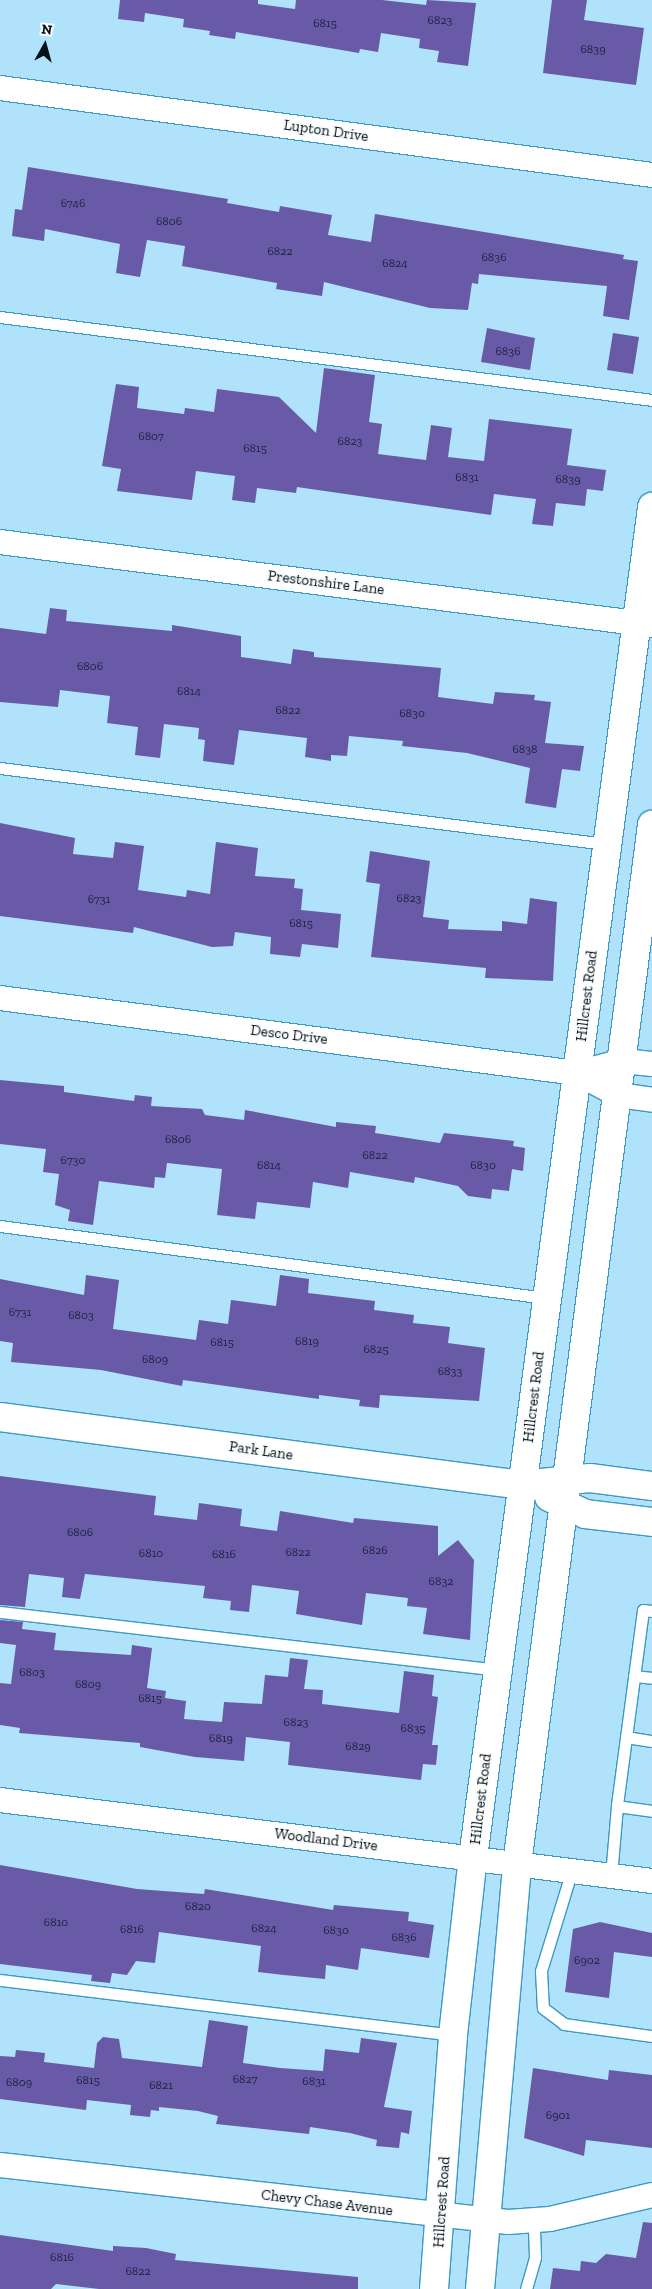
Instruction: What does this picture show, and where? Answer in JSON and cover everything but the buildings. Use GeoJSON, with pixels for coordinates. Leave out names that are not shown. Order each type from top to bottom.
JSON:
{"type":"FeatureCollection","features":[{"type":"Feature","properties":{"kind":"main road","name":"Hillcrest Road"},"geometry":{"type":"LineString","coordinates":[[434,2289],[441,2217],[453,2035],[473,1858],[606,844],[644,624],[652,507]]}},
{"type":"Feature","properties":{"kind":"main road"},"geometry":{"type":"LineString","coordinates":[[480,2289],[517,1864],[651,839]]}},
{"type":"Feature","properties":{"kind":"main road","name":"Park Lane"},"geometry":{"type":"LineString","coordinates":[[0,1417],[566,1492],[590,1478],[652,1486]]}},
{"type":"Feature","properties":{"kind":"main road"},"geometry":{"type":"LineString","coordinates":[[566,1492],[585,1514],[652,1522]]}},
{"type":"Feature","properties":{"kind":"street","name":"Lupton Drive"},"geometry":{"type":"LineString","coordinates":[[0,88],[652,175]]}},
{"type":"Feature","properties":{"kind":"street","name":"Prestonshire Lane"},"geometry":{"type":"LineString","coordinates":[[0,542],[644,624]]}},
{"type":"Feature","properties":{"kind":"street","name":"Desco Drive"},"geometry":{"type":"LineString","coordinates":[[0,998],[577,1073],[618,1095],[652,1100]]}},
{"type":"Feature","properties":{"kind":"street","name":"Desco Drive"},"geometry":{"type":"LineString","coordinates":[[577,1073],[623,1061],[652,1064]]}},
{"type":"Feature","properties":{"kind":"street","name":"Woodland Drive"},"geometry":{"type":"LineString","coordinates":[[0,1800],[652,1881]]}},
{"type":"Feature","properties":{"kind":"street","name":"Chevy Chase Avenue"},"geometry":{"type":"LineString","coordinates":[[0,2165],[441,2217],[485,2220],[534,2222],[652,2195]]}},
{"type":"Feature","properties":{"kind":"lane"},"geometry":{"type":"LineString","coordinates":[[0,317],[652,400]]}},
{"type":"Feature","properties":{"kind":"lane"},"geometry":{"type":"LineString","coordinates":[[0,768],[606,844]]}},
{"type":"Feature","properties":{"kind":"lane"},"geometry":{"type":"LineString","coordinates":[[0,1226],[546,1298]]}},
{"type":"Feature","properties":{"kind":"lane"},"geometry":{"type":"LineString","coordinates":[[611,1876],[617,1806],[643,1610],[652,1611]]}},
{"type":"Feature","properties":{"kind":"lane"},"geometry":{"type":"LineString","coordinates":[[0,1612],[498,1670]]}},
{"type":"Feature","properties":{"kind":"lane"},"geometry":{"type":"LineString","coordinates":[[634,1676],[652,1678]]}},
{"type":"Feature","properties":{"kind":"lane"},"geometry":{"type":"LineString","coordinates":[[626,1737],[652,1741]]}},
{"type":"Feature","properties":{"kind":"lane"},"geometry":{"type":"LineString","coordinates":[[617,1806],[652,1811]]}},
{"type":"Feature","properties":{"kind":"lane"},"geometry":{"type":"LineString","coordinates":[[572,1870],[541,1971],[543,2008],[564,2024],[652,2036]]}},
{"type":"Feature","properties":{"kind":"lane"},"geometry":{"type":"LineString","coordinates":[[0,1980],[453,2035]]}},
{"type":"Feature","properties":{"kind":"lane"},"geometry":{"type":"LineString","coordinates":[[526,2289],[535,2257],[534,2222]]}}]}
